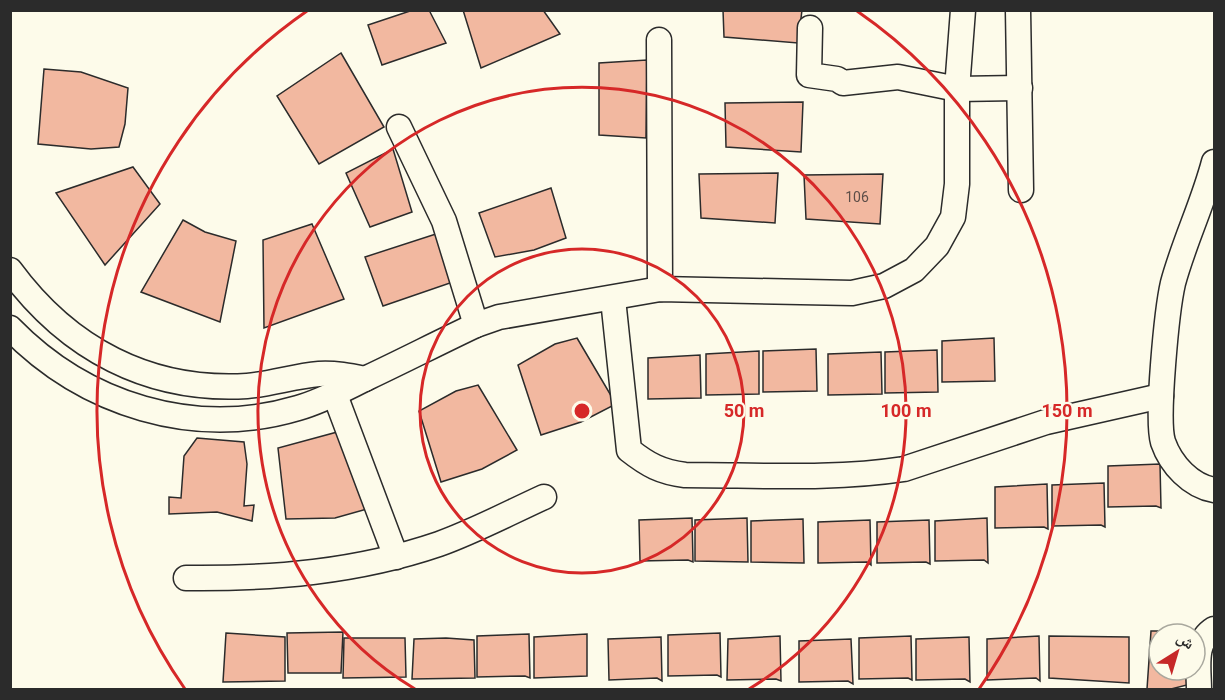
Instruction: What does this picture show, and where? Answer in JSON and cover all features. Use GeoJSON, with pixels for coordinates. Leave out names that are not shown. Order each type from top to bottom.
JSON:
{"type":"FeatureCollection","features":[{"type":"Feature","properties":{"kind":"street"},"geometry":{"type":"LineString","coordinates":[[10,328],[67,376],[104,396],[150,411],[182,418],[221,420],[250,418],[298,408],[335,395],[476,325],[499,317],[660,289],[852,293],[884,286],[914,270],[937,246],[953,217],[957,184],[957,89],[963,10]]}},
{"type":"Feature","properties":{"kind":"street"},"geometry":{"type":"LineString","coordinates":[[1018,10],[1021,190]]}},
{"type":"Feature","properties":{"kind":"street"},"geometry":{"type":"LineString","coordinates":[[810,28],[809,75],[837,79],[843,83],[898,77],[957,89],[1020,88]]}},
{"type":"Feature","properties":{"kind":"street"},"geometry":{"type":"LineString","coordinates":[[659,40],[660,289]]}},
{"type":"Feature","properties":{"kind":"street"},"geometry":{"type":"LineString","coordinates":[[399,127],[444,221],[476,325]]}},
{"type":"Feature","properties":{"kind":"street"},"geometry":{"type":"LineString","coordinates":[[1215,162],[1208,208],[1184,248],[1173,286],[1161,396],[1163,441],[1173,462],[1188,478],[1215,490]]}},
{"type":"Feature","properties":{"kind":"street"},"geometry":{"type":"LineString","coordinates":[[10,270],[26,292],[69,332],[121,364],[159,379],[204,387],[249,385],[319,374],[365,379]]}},
{"type":"Feature","properties":{"kind":"street"},"geometry":{"type":"LineString","coordinates":[[613,299],[629,450],[646,464],[662,472],[685,475],[825,475],[896,470],[1046,422],[1161,396]]}},
{"type":"Feature","properties":{"kind":"street"},"geometry":{"type":"LineString","coordinates":[[48,362],[69,332]]}},
{"type":"Feature","properties":{"kind":"street"},"geometry":{"type":"LineString","coordinates":[[150,411],[159,379]]}},
{"type":"Feature","properties":{"kind":"street"},"geometry":{"type":"LineString","coordinates":[[335,395],[396,557]]}},
{"type":"Feature","properties":{"kind":"street"},"geometry":{"type":"LineString","coordinates":[[186,578],[257,579],[327,571],[396,557],[481,527],[544,497]]}},
{"type":"Feature","properties":{"kind":"street"},"geometry":{"type":"LineString","coordinates":[[1199,690],[1199,647],[1203,639],[1215,629]]}},
{"type":"Feature","properties":{"kind":"building"},"geometry":{"type":"Polygon","coordinates":[[[413,10],[429,10],[446,43],[382,65],[368,25],[413,10]]]}},
{"type":"Feature","properties":{"kind":"building"},"geometry":{"type":"Polygon","coordinates":[[[463,10],[543,10],[560,34],[481,68],[463,10]]]}},
{"type":"Feature","properties":{"kind":"building"},"geometry":{"type":"Polygon","coordinates":[[[723,10],[802,10],[798,43],[724,37],[723,10]]]}},
{"type":"Feature","properties":{"kind":"building"},"geometry":{"type":"Polygon","coordinates":[[[341,53],[384,127],[319,164],[277,96],[341,53]]]}},
{"type":"Feature","properties":{"kind":"building"},"geometry":{"type":"Polygon","coordinates":[[[647,60],[646,138],[599,135],[599,63],[647,60]]]}},
{"type":"Feature","properties":{"kind":"building"},"geometry":{"type":"Polygon","coordinates":[[[44,69],[81,72],[128,88],[125,124],[119,147],[91,149],[38,144],[44,69]]]}},
{"type":"Feature","properties":{"kind":"building"},"geometry":{"type":"Polygon","coordinates":[[[803,102],[801,152],[726,147],[725,103],[803,102]]]}},
{"type":"Feature","properties":{"kind":"building"},"geometry":{"type":"Polygon","coordinates":[[[393,149],[412,212],[370,227],[346,173],[393,149]]]}},
{"type":"Feature","properties":{"kind":"building"},"geometry":{"type":"Polygon","coordinates":[[[133,167],[160,204],[105,265],[56,193],[133,167]]]}},
{"type":"Feature","properties":{"kind":"building"},"geometry":{"type":"Polygon","coordinates":[[[778,173],[775,223],[701,218],[699,174],[778,173]]]}},
{"type":"Feature","properties":{"kind":"building"},"geometry":{"type":"Polygon","coordinates":[[[883,174],[880,224],[806,219],[804,175],[883,174]]]}},
{"type":"Feature","properties":{"kind":"building"},"geometry":{"type":"Polygon","coordinates":[[[551,188],[566,238],[534,250],[495,257],[479,213],[551,188]]]}},
{"type":"Feature","properties":{"kind":"building"},"geometry":{"type":"Polygon","coordinates":[[[183,220],[205,232],[236,241],[220,322],[141,292],[183,220]]]}},
{"type":"Feature","properties":{"kind":"building"},"geometry":{"type":"Polygon","coordinates":[[[312,224],[344,299],[264,328],[263,240],[312,224]]]}},
{"type":"Feature","properties":{"kind":"building"},"geometry":{"type":"Polygon","coordinates":[[[442,232],[450,283],[383,306],[365,257],[442,232]]]}},
{"type":"Feature","properties":{"kind":"building"},"geometry":{"type":"Polygon","coordinates":[[[577,338],[616,404],[581,422],[541,435],[518,365],[555,344],[577,338]]]}},
{"type":"Feature","properties":{"kind":"building"},"geometry":{"type":"Polygon","coordinates":[[[994,338],[995,381],[942,382],[942,341],[994,338]]]}},
{"type":"Feature","properties":{"kind":"building"},"geometry":{"type":"Polygon","coordinates":[[[816,349],[817,391],[763,392],[763,351],[816,349]]]}},
{"type":"Feature","properties":{"kind":"building"},"geometry":{"type":"Polygon","coordinates":[[[937,350],[938,392],[885,393],[885,352],[937,350]]]}},
{"type":"Feature","properties":{"kind":"building"},"geometry":{"type":"Polygon","coordinates":[[[759,351],[759,394],[706,395],[706,354],[759,351]]]}},
{"type":"Feature","properties":{"kind":"building"},"geometry":{"type":"Polygon","coordinates":[[[881,352],[882,394],[828,395],[828,354],[881,352]]]}},
{"type":"Feature","properties":{"kind":"building"},"geometry":{"type":"Polygon","coordinates":[[[700,355],[701,398],[648,399],[648,358],[700,355]]]}},
{"type":"Feature","properties":{"kind":"building"},"geometry":{"type":"Polygon","coordinates":[[[478,385],[517,450],[482,469],[441,482],[419,411],[456,391],[478,385]]]}},
{"type":"Feature","properties":{"kind":"building"},"geometry":{"type":"Polygon","coordinates":[[[341,431],[367,509],[335,518],[286,519],[278,448],[341,431]]]}},
{"type":"Feature","properties":{"kind":"building"},"geometry":{"type":"Polygon","coordinates":[[[197,438],[244,442],[247,464],[244,506],[254,505],[252,521],[217,512],[169,514],[169,497],[181,498],[184,456],[197,438]]]}},
{"type":"Feature","properties":{"kind":"building"},"geometry":{"type":"Polygon","coordinates":[[[1160,464],[1161,508],[1156,506],[1108,507],[1108,466],[1160,464]]]}},
{"type":"Feature","properties":{"kind":"building"},"geometry":{"type":"Polygon","coordinates":[[[1104,483],[1105,527],[1101,525],[1052,526],[1052,485],[1104,483]]]}},
{"type":"Feature","properties":{"kind":"building"},"geometry":{"type":"Polygon","coordinates":[[[1047,484],[1048,529],[1044,527],[995,528],[995,487],[1047,484]]]}},
{"type":"Feature","properties":{"kind":"building"},"geometry":{"type":"Polygon","coordinates":[[[692,518],[693,562],[688,560],[640,561],[639,520],[692,518]]]}},
{"type":"Feature","properties":{"kind":"building"},"geometry":{"type":"Polygon","coordinates":[[[747,518],[748,562],[695,561],[695,520],[747,518]]]}},
{"type":"Feature","properties":{"kind":"building"},"geometry":{"type":"Polygon","coordinates":[[[987,518],[988,563],[984,560],[935,561],[935,521],[987,518]]]}},
{"type":"Feature","properties":{"kind":"building"},"geometry":{"type":"Polygon","coordinates":[[[803,519],[804,563],[751,562],[751,521],[803,519]]]}},
{"type":"Feature","properties":{"kind":"building"},"geometry":{"type":"Polygon","coordinates":[[[870,520],[871,565],[867,562],[818,563],[818,522],[870,520]]]}},
{"type":"Feature","properties":{"kind":"building"},"geometry":{"type":"Polygon","coordinates":[[[929,520],[930,564],[926,562],[877,563],[877,522],[929,520]]]}},
{"type":"Feature","properties":{"kind":"building"},"geometry":{"type":"Polygon","coordinates":[[[343,632],[341,673],[288,673],[287,633],[343,632]]]}},
{"type":"Feature","properties":{"kind":"building"},"geometry":{"type":"Polygon","coordinates":[[[226,633],[285,637],[285,681],[223,682],[226,633]]]}},
{"type":"Feature","properties":{"kind":"building"},"geometry":{"type":"Polygon","coordinates":[[[720,633],[721,677],[717,675],[668,676],[668,635],[720,633]]]}},
{"type":"Feature","properties":{"kind":"building"},"geometry":{"type":"Polygon","coordinates":[[[529,634],[530,678],[525,676],[477,677],[477,636],[529,634]]]}},
{"type":"Feature","properties":{"kind":"building"},"geometry":{"type":"Polygon","coordinates":[[[587,634],[587,676],[534,678],[534,637],[587,634]]]}},
{"type":"Feature","properties":{"kind":"building"},"geometry":{"type":"Polygon","coordinates":[[[780,636],[781,681],[776,679],[727,680],[728,639],[780,636]]]}},
{"type":"Feature","properties":{"kind":"building"},"geometry":{"type":"Polygon","coordinates":[[[911,636],[912,680],[908,678],[859,679],[859,638],[911,636]]]}},
{"type":"Feature","properties":{"kind":"building"},"geometry":{"type":"Polygon","coordinates":[[[1039,636],[1040,681],[1036,678],[987,680],[987,639],[1039,636]]]}},
{"type":"Feature","properties":{"kind":"building"},"geometry":{"type":"Polygon","coordinates":[[[1049,636],[1129,637],[1129,683],[1049,678],[1049,636]]]}},
{"type":"Feature","properties":{"kind":"building"},"geometry":{"type":"Polygon","coordinates":[[[661,637],[662,681],[657,678],[609,680],[608,639],[661,637]]]}},
{"type":"Feature","properties":{"kind":"building"},"geometry":{"type":"Polygon","coordinates":[[[969,637],[970,682],[965,679],[916,680],[916,639],[969,637]]]}},
{"type":"Feature","properties":{"kind":"building"},"geometry":{"type":"Polygon","coordinates":[[[344,638],[405,638],[406,677],[343,678],[344,638]]]}},
{"type":"Feature","properties":{"kind":"building"},"geometry":{"type":"Polygon","coordinates":[[[414,639],[474,640],[475,678],[412,679],[414,639]]]}},
{"type":"Feature","properties":{"kind":"building"},"geometry":{"type":"Polygon","coordinates":[[[851,639],[853,684],[848,681],[799,682],[799,641],[851,639]]]}},
{"type":"Feature","properties":{"kind":"building"},"geometry":{"type":"Polygon","coordinates":[[[1147,682],[1187,682],[1187,685],[1171,689],[1147,689],[1147,682]]]}}]}
